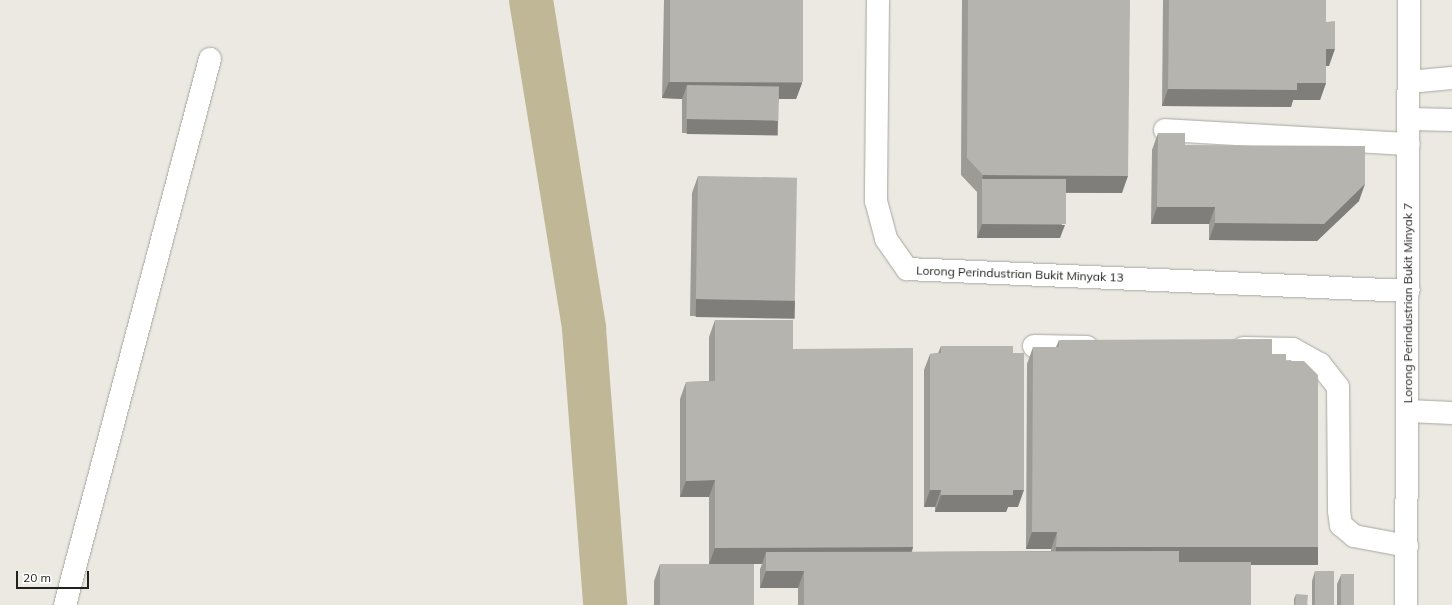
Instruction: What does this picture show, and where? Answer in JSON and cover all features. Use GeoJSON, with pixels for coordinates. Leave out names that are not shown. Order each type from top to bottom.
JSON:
{"type":"FeatureCollection","features":[{"type":"Feature","properties":{"kind":"street","name":"Lorong Perindustrian Bukit Minyak 13"},"geometry":{"type":"LineString","coordinates":[[878,0],[876,201],[886,239],[907,269],[1409,291]]}},
{"type":"Feature","properties":{"kind":"street","name":"Lorong Perindustrian Bukit Minyak 7"},"geometry":{"type":"LineString","coordinates":[[1406,605],[1409,291],[1409,0]]}},
{"type":"Feature","properties":{"kind":"street"},"geometry":{"type":"LineString","coordinates":[[65,605],[210,59]]}},
{"type":"Feature","properties":{"kind":"street"},"geometry":{"type":"LineString","coordinates":[[1409,82],[1452,78]]}},
{"type":"Feature","properties":{"kind":"street"},"geometry":{"type":"LineString","coordinates":[[1409,119],[1452,120]]}},
{"type":"Feature","properties":{"kind":"street"},"geometry":{"type":"LineString","coordinates":[[1165,130],[1409,144]]}},
{"type":"Feature","properties":{"kind":"street"},"geometry":{"type":"LineString","coordinates":[[1034,346],[1105,347]]}},
{"type":"Feature","properties":{"kind":"street"},"geometry":{"type":"LineString","coordinates":[[1222,348],[1293,349],[1320,364],[1338,388],[1339,511],[1341,525],[1354,536],[1407,546]]}},
{"type":"Feature","properties":{"kind":"street"},"geometry":{"type":"LineString","coordinates":[[1408,411],[1452,413]]}},
{"type":"Feature","properties":{"kind":"building"},"geometry":{"type":"Polygon","coordinates":[[[670,0],[803,0],[803,82],[670,82],[670,0]]]}},
{"type":"Feature","properties":{"kind":"building"},"geometry":{"type":"Polygon","coordinates":[[[968,0],[1130,0],[1128,176],[983,175],[967,158],[968,0]]]}},
{"type":"Feature","properties":{"kind":"building"},"geometry":{"type":"Polygon","coordinates":[[[1169,0],[1326,0],[1326,22],[1335,21],[1335,49],[1326,49],[1326,83],[1297,83],[1297,90],[1168,89],[1169,0]]]}},
{"type":"Feature","properties":{"kind":"building"},"geometry":{"type":"Polygon","coordinates":[[[687,85],[779,87],[778,121],[686,119],[687,85]]]}},
{"type":"Feature","properties":{"kind":"building"},"geometry":{"type":"Polygon","coordinates":[[[1158,133],[1185,133],[1185,145],[1365,146],[1365,184],[1324,224],[1215,223],[1215,207],[1157,207],[1158,133]]]}},
{"type":"Feature","properties":{"kind":"building"},"geometry":{"type":"Polygon","coordinates":[[[698,176],[797,178],[795,301],[696,299],[698,176]]]}},
{"type":"Feature","properties":{"kind":"building"},"geometry":{"type":"Polygon","coordinates":[[[982,179],[1066,179],[1066,224],[982,224],[982,179]]]}},
{"type":"Feature","properties":{"kind":"building"},"geometry":{"type":"Polygon","coordinates":[[[715,320],[793,320],[793,349],[913,348],[913,547],[715,548],[715,480],[686,481],[686,382],[715,381],[715,320]]]}},
{"type":"Feature","properties":{"kind":"building"},"geometry":{"type":"Polygon","coordinates":[[[1272,339],[1272,354],[1286,354],[1286,361],[1304,361],[1318,375],[1318,547],[1056,547],[1057,532],[1032,532],[1033,347],[1059,347],[1059,340],[1272,339]]]}},
{"type":"Feature","properties":{"kind":"building"},"geometry":{"type":"Polygon","coordinates":[[[941,346],[1013,346],[1013,353],[1024,353],[1024,490],[1013,490],[1013,495],[941,495],[941,490],[930,490],[930,354],[941,353],[941,346]]]}},
{"type":"Feature","properties":{"kind":"building"},"geometry":{"type":"Polygon","coordinates":[[[1179,551],[1179,605],[804,605],[804,571],[766,571],[766,552],[1179,551]]]}},
{"type":"Feature","properties":{"kind":"building"},"geometry":{"type":"Polygon","coordinates":[[[1179,562],[1251,562],[1251,605],[1179,605],[1179,562]]]}},
{"type":"Feature","properties":{"kind":"building"},"geometry":{"type":"Polygon","coordinates":[[[660,564],[754,564],[754,605],[660,605],[660,564]]]}},
{"type":"Feature","properties":{"kind":"building"},"geometry":{"type":"Polygon","coordinates":[[[1315,571],[1334,571],[1334,605],[1315,605],[1315,571]]]}},
{"type":"Feature","properties":{"kind":"building"},"geometry":{"type":"Polygon","coordinates":[[[1341,574],[1354,574],[1354,605],[1341,605],[1341,574]]]}},
{"type":"Feature","properties":{"kind":"building"},"geometry":{"type":"Polygon","coordinates":[[[1296,594],[1308,595],[1307,605],[1295,605],[1296,594]]]}},
{"type":"Feature","properties":{"kind":"waterway"},"geometry":{"type":"LineString","coordinates":[[531,0],[584,329],[605,605]]}}]}
